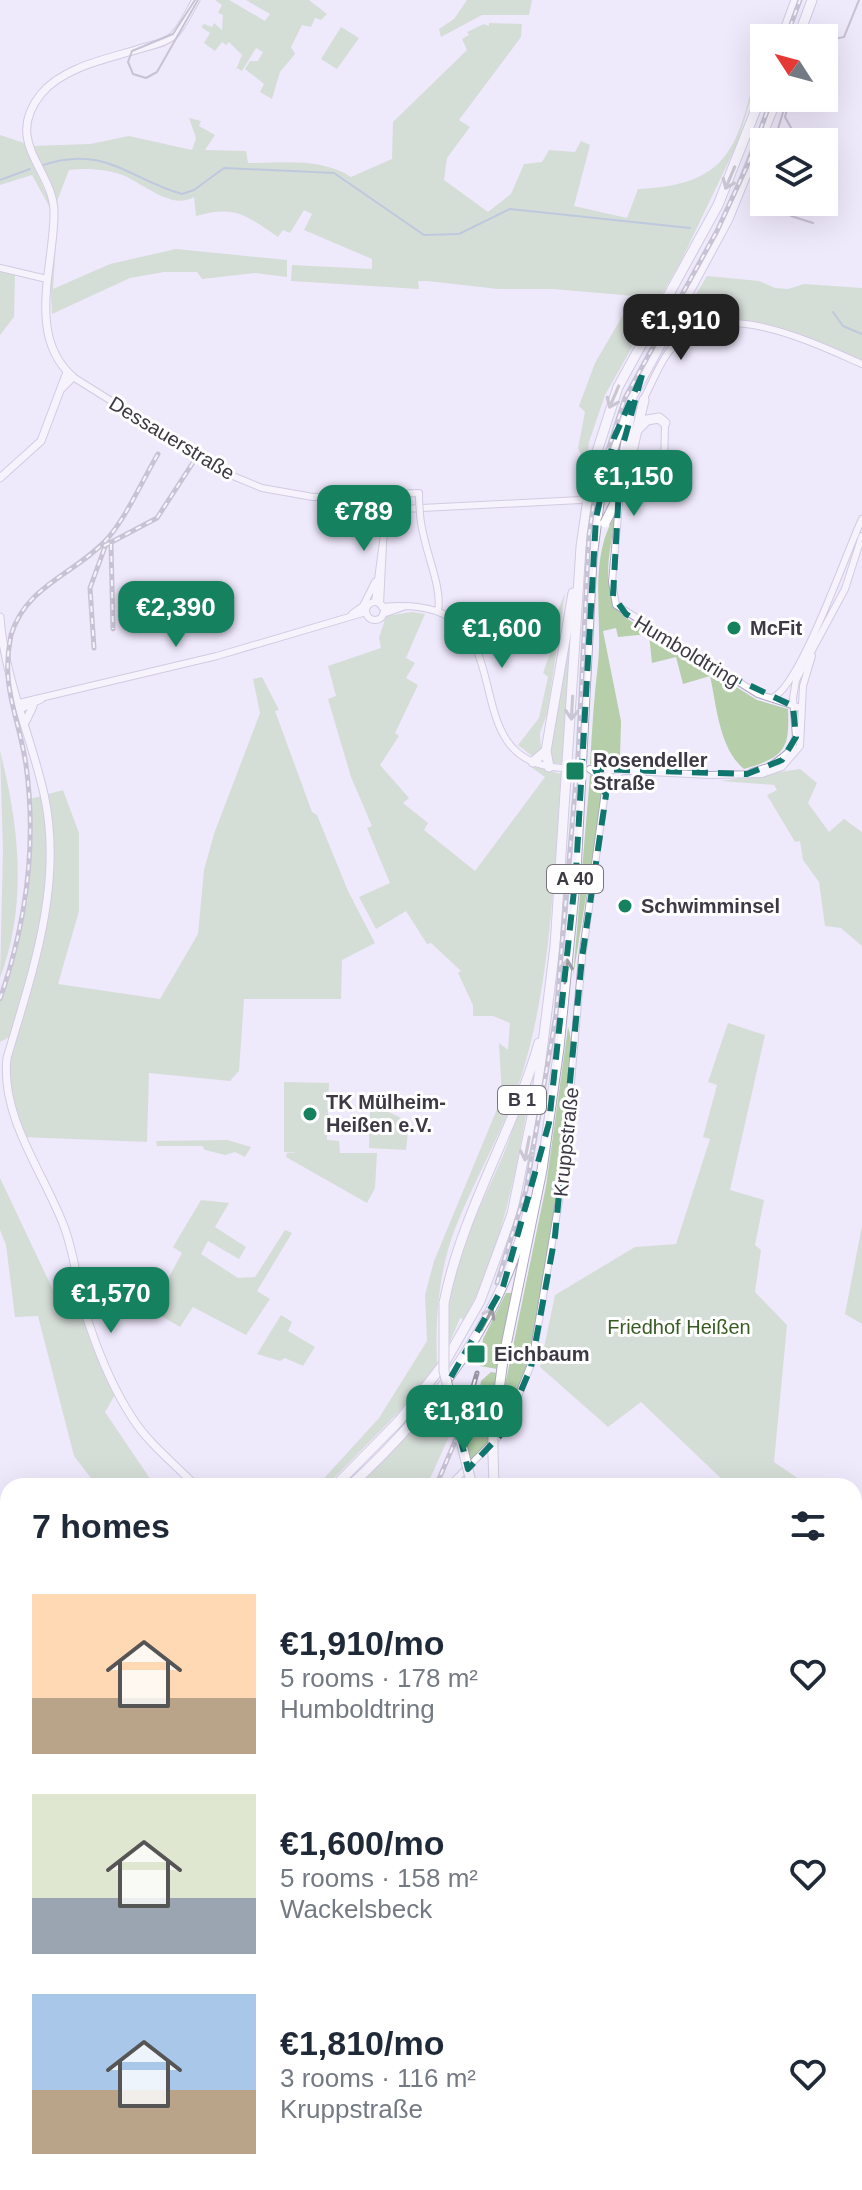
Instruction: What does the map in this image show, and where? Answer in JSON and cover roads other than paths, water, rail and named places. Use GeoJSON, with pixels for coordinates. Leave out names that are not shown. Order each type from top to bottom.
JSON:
{"type":"FeatureCollection","features":[{"type":"Feature","properties":{"kind":"highway"},"geometry":{"type":"LineString","coordinates":[[787,24],[795,0]]}},
{"type":"Feature","properties":{"kind":"highway"},"geometry":{"type":"LineString","coordinates":[[803,24],[812,0]]}},
{"type":"Feature","properties":{"kind":"highway","name":"A 40"},"geometry":{"type":"LineString","coordinates":[[343,1478],[380,1442],[429,1385],[480,1301],[499,1254],[518,1191],[547,1016],[564,837],[579,574],[588,484],[612,402],[722,197],[755,112]]}},
{"type":"Feature","properties":{"kind":"highway","name":"A 40"},"geometry":{"type":"LineString","coordinates":[[358,1478],[425,1411],[451,1379],[489,1315],[528,1211],[549,1123],[576,872],[596,518],[606,467],[620,423],[642,375],[728,219],[771,112]]}},
{"type":"Feature","properties":{"kind":"highway"},"geometry":{"type":"LineString","coordinates":[[592,575],[605,523],[624,485],[626,426],[642,375]]}},
{"type":"Feature","properties":{"kind":"highway"},"geometry":{"type":"LineString","coordinates":[[626,460],[644,400]]}},
{"type":"Feature","properties":{"kind":"highway"},"geometry":{"type":"LineString","coordinates":[[635,433],[647,420],[659,418],[665,423]]}},
{"type":"Feature","properties":{"kind":"highway"},"geometry":{"type":"LineString","coordinates":[[549,767],[546,751],[579,574]]}},
{"type":"Feature","properties":{"kind":"highway"},"geometry":{"type":"LineString","coordinates":[[533,762],[546,751]]}},
{"type":"Feature","properties":{"kind":"highway","name":"B 1"},"geometry":{"type":"LineString","coordinates":[[470,1478],[444,1371],[441,1339],[444,1303],[459,1243],[524,1093],[547,1016]]}},
{"type":"Feature","properties":{"kind":"highway"},"geometry":{"type":"LineString","coordinates":[[494,1478],[493,1435],[503,1360],[549,1123]]}},
{"type":"Feature","properties":{"kind":"main road"},"geometry":{"type":"LineString","coordinates":[[0,478],[41,441],[70,374],[55,354],[47,325],[47,279],[54,212],[26,136],[33,107],[54,81],[74,70],[169,39],[196,0]]}},
{"type":"Feature","properties":{"kind":"main road"},"geometry":{"type":"LineString","coordinates":[[0,617],[6,657],[48,818],[48,891],[40,942],[7,1058],[4,1079],[17,1134],[57,1207],[78,1270],[89,1324],[124,1401],[134,1420],[188,1478]]}},
{"type":"Feature","properties":{"kind":"main road"},"geometry":{"type":"LineString","coordinates":[[25,723],[33,706]]}},
{"type":"Feature","properties":{"kind":"street"},"geometry":{"type":"LineString","coordinates":[[0,268],[47,279]]}},
{"type":"Feature","properties":{"kind":"street","name":"Humboldtring"},"geometry":{"type":"LineString","coordinates":[[801,708],[758,694],[616,605],[612,582],[619,497],[629,433],[679,339],[698,328],[720,324],[787,333],[862,364]]}},
{"type":"Feature","properties":{"kind":"street","name":"Dessauerstraße"},"geometry":{"type":"LineString","coordinates":[[70,374],[228,474],[262,488],[313,497],[419,497],[421,540],[440,594],[438,611]]}},
{"type":"Feature","properties":{"kind":"street"},"geometry":{"type":"LineString","coordinates":[[608,498],[651,488],[660,480],[665,423]]}},
{"type":"Feature","properties":{"kind":"street"},"geometry":{"type":"LineString","coordinates":[[380,607],[377,574],[382,536],[389,519],[412,506],[580,500]]}},
{"type":"Feature","properties":{"kind":"street"},"geometry":{"type":"LineString","coordinates":[[772,698],[786,686],[836,590],[862,519]]}},
{"type":"Feature","properties":{"kind":"street"},"geometry":{"type":"LineString","coordinates":[[20,706],[45,696],[217,656],[340,621],[367,615],[377,620],[382,588],[382,536]]}},
{"type":"Feature","properties":{"kind":"street"},"geometry":{"type":"LineString","coordinates":[[800,673],[812,656],[845,589],[862,536]]}},
{"type":"Feature","properties":{"kind":"street"},"geometry":{"type":"LineString","coordinates":[[340,621],[363,606],[377,574]]}},
{"type":"Feature","properties":{"kind":"street"},"geometry":{"type":"LineString","coordinates":[[382,588],[387,599],[438,611],[472,638],[484,662],[496,726],[512,749],[533,762],[562,768]]}},
{"type":"Feature","properties":{"kind":"street"},"geometry":{"type":"LineString","coordinates":[[380,607],[398,604]]}},
{"type":"Feature","properties":{"kind":"street"},"geometry":{"type":"LineString","coordinates":[[367,615],[368,605],[407,606]]}},
{"type":"Feature","properties":{"kind":"street"},"geometry":{"type":"LineString","coordinates":[[747,774],[782,760],[796,737],[794,689],[802,655]]}},
{"type":"Feature","properties":{"kind":"street"},"geometry":{"type":"LineString","coordinates":[[622,770],[606,791],[590,769],[608,770],[622,770],[747,774],[782,767],[800,746],[801,708],[812,656]]}},
{"type":"Feature","properties":{"kind":"street"},"geometry":{"type":"LineString","coordinates":[[20,706],[33,706],[45,696]]}},
{"type":"Feature","properties":{"kind":"street","name":"Kruppstraße"},"geometry":{"type":"LineString","coordinates":[[457,1478],[504,1431],[532,1362],[561,1196],[582,958],[608,770]]}},
{"type":"Feature","properties":{"kind":"waterway"},"geometry":{"type":"LineString","coordinates":[[43,165],[65,160],[101,161],[182,194],[194,190],[224,168],[334,173],[424,235],[459,234],[510,209],[690,228]]}},
{"type":"Feature","properties":{"kind":"waterway"},"geometry":{"type":"LineString","coordinates":[[0,180],[30,169]]}},
{"type":"Feature","properties":{"kind":"waterway"},"geometry":{"type":"LineString","coordinates":[[833,312],[843,326],[862,334]]}},
{"type":"Feature","properties":{"kind":"tram line"},"geometry":{"type":"LineString","coordinates":[[195,0],[173,34],[132,51],[128,62],[133,74],[146,78],[157,72],[198,0]]}},
{"type":"Feature","properties":{"kind":"tram line"},"geometry":{"type":"LineString","coordinates":[[838,38],[844,37],[859,0]]}},
{"type":"Feature","properties":{"kind":"tram line"},"geometry":{"type":"LineString","coordinates":[[778,128],[783,112]]}},
{"type":"Feature","properties":{"kind":"tram line"},"geometry":{"type":"LineString","coordinates":[[786,112],[785,117],[791,128]]}},
{"type":"Feature","properties":{"kind":"tram line"},"geometry":{"type":"LineString","coordinates":[[791,216],[813,223]]}},
{"type":"Feature","properties":{"kind":"railway"},"geometry":{"type":"LineString","coordinates":[[791,24],[800,0]]}},
{"type":"Feature","properties":{"kind":"railway"},"geometry":{"type":"LineString","coordinates":[[497,1283],[526,1190],[556,1015],[578,756],[589,535],[596,487],[625,398],[717,231],[747,166],[767,112]]}},
{"type":"Feature","properties":{"kind":"railway"},"geometry":{"type":"LineString","coordinates":[[0,999],[23,913],[30,825],[26,765],[9,687],[11,635],[28,604],[108,538],[158,454]]}},
{"type":"Feature","properties":{"kind":"railway"},"geometry":{"type":"LineString","coordinates":[[104,546],[157,518],[194,461]]}},
{"type":"Feature","properties":{"kind":"railway"},"geometry":{"type":"LineString","coordinates":[[94,648],[90,588],[106,544]]}},
{"type":"Feature","properties":{"kind":"railway"},"geometry":{"type":"LineString","coordinates":[[111,544],[113,629]]}},
{"type":"Feature","properties":{"kind":"railway"},"geometry":{"type":"LineString","coordinates":[[439,1478],[462,1425],[477,1373]]}},
{"type":"Feature","properties":{"kind":"place","name":"McFit"},"geometry":{"type":"Point","coordinates":[734,628]}},
{"type":"Feature","properties":{"kind":"place","name":"Rosendeller Straße"},"geometry":{"type":"Point","coordinates":[575,771]}},
{"type":"Feature","properties":{"kind":"place","name":"Schwimminsel"},"geometry":{"type":"Point","coordinates":[625,906]}},
{"type":"Feature","properties":{"kind":"place","name":"TK Mülheim- Heißen e.V."},"geometry":{"type":"Point","coordinates":[310,1114]}},
{"type":"Feature","properties":{"kind":"place","name":"Eichbaum"},"geometry":{"type":"Point","coordinates":[476,1354]}},
{"type":"Feature","properties":{"kind":"park label","name":"Friedhof Heißen"},"geometry":{"type":"Point","coordinates":[679,1327]}}]}
